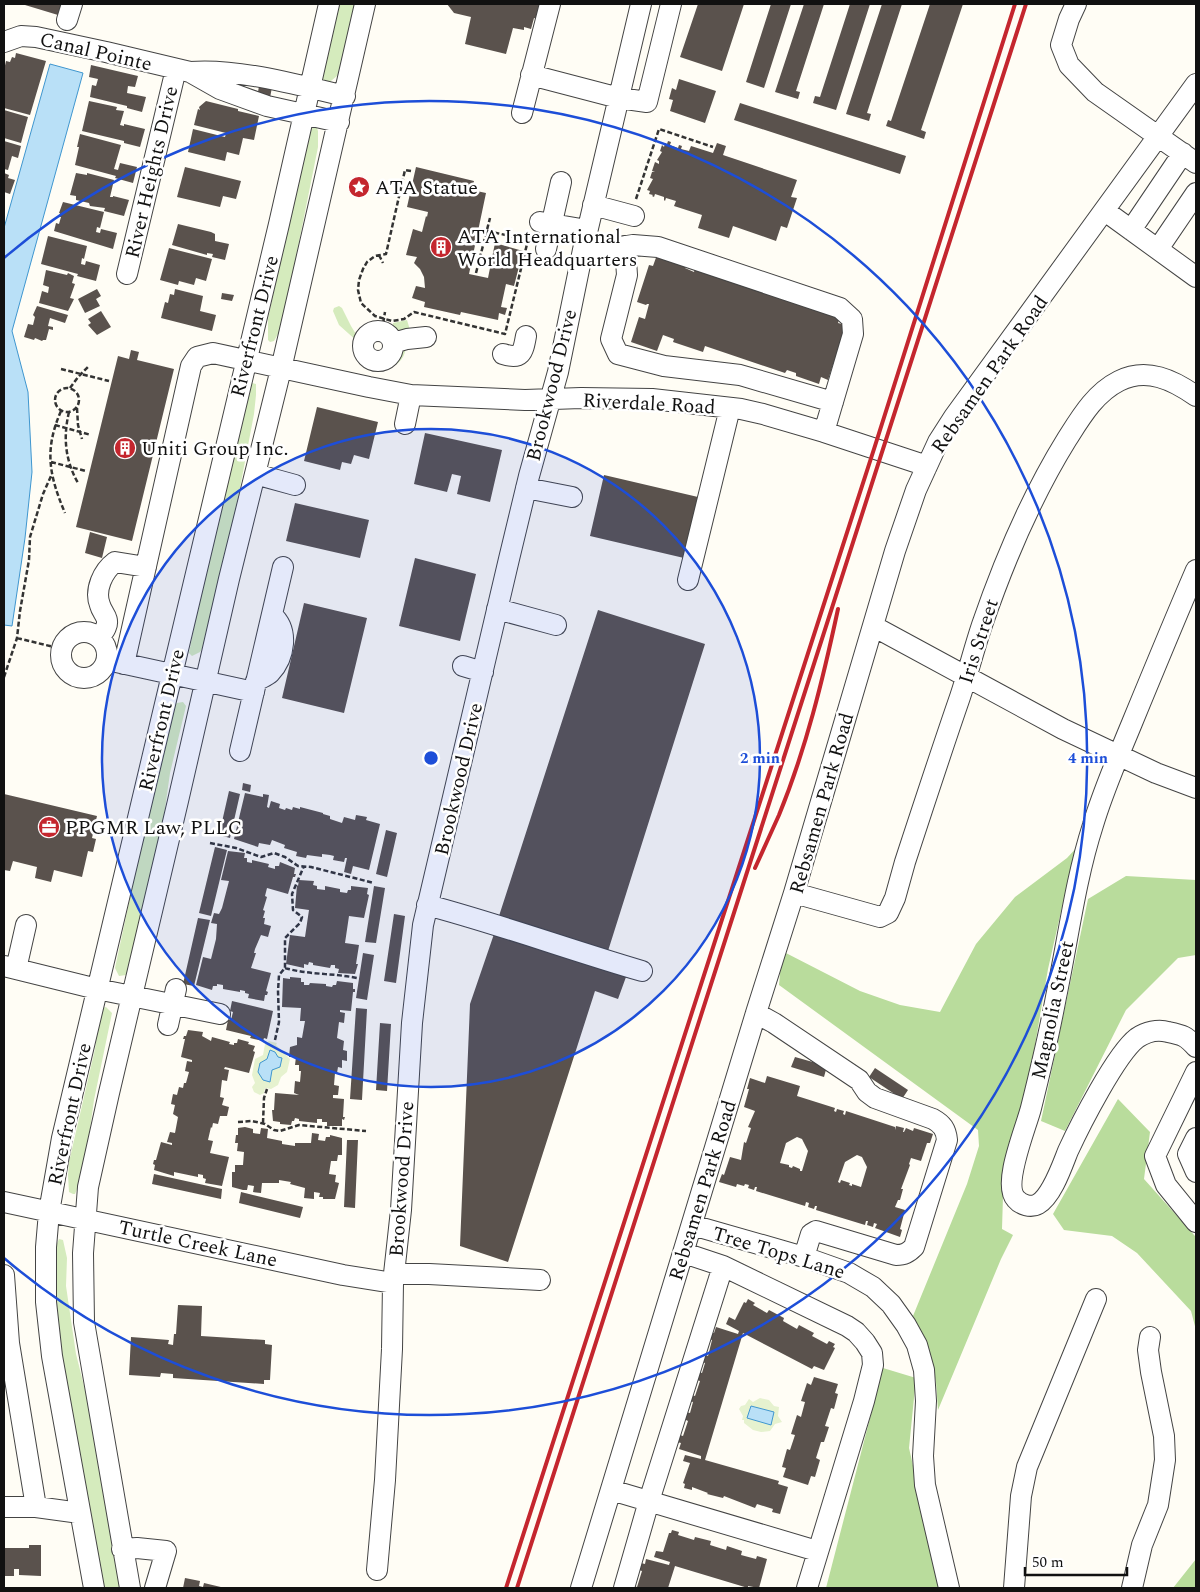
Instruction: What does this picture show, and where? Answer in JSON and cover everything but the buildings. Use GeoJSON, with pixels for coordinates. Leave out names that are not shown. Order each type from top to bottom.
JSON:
{"type":"FeatureCollection","features":[{"type":"Feature","properties":{"kind":"street","name":"Riverfront Drive"},"geometry":{"type":"LineString","coordinates":[[94,1588],[52,1356],[46,1302],[46,1247],[49,1212],[62,1138],[329,4]]}},
{"type":"Feature","properties":{"kind":"street","name":"Riverfront Drive"},"geometry":{"type":"LineString","coordinates":[[130,1588],[84,1322],[83,1253],[88,1187],[229,578],[281,369],[300,280],[366,4]]}},
{"type":"Feature","properties":{"kind":"street"},"geometry":{"type":"LineString","coordinates":[[522,113],[550,4]]}},
{"type":"Feature","properties":{"kind":"street","name":"Brookwood Drive"},"geometry":{"type":"LineString","coordinates":[[377,1570],[392,1349],[394,1279],[401,1210],[412,1023],[418,960],[427,905],[526,488],[558,372],[585,237],[641,4]]}},
{"type":"Feature","properties":{"kind":"street"},"geometry":{"type":"LineString","coordinates":[[531,75],[618,98],[647,102],[671,4]]}},
{"type":"Feature","properties":{"kind":"street"},"geometry":{"type":"LineString","coordinates":[[1072,11],[1060,45],[1069,65],[1095,92],[1190,158],[1131,230]]}},
{"type":"Feature","properties":{"kind":"street","name":"Canal Pointe"},"geometry":{"type":"LineString","coordinates":[[4,42],[21,36],[36,37],[183,71],[220,89],[267,106],[339,122]]}},
{"type":"Feature","properties":{"kind":"street"},"geometry":{"type":"LineString","coordinates":[[631,45],[659,52]]}},
{"type":"Feature","properties":{"kind":"street","name":"Canal Pointe"},"geometry":{"type":"LineString","coordinates":[[183,71],[228,72],[345,96]]}},
{"type":"Feature","properties":{"kind":"street","name":"River Heights Drive"},"geometry":{"type":"LineString","coordinates":[[127,274],[183,71]]}},
{"type":"Feature","properties":{"kind":"street","name":"Rebsamen Park Road"},"geometry":{"type":"LineString","coordinates":[[581,1588],[794,893],[895,551],[916,490],[938,442],[954,417],[1196,84]]}},
{"type":"Feature","properties":{"kind":"street"},"geometry":{"type":"LineString","coordinates":[[547,247],[546,223],[561,182]]}},
{"type":"Feature","properties":{"kind":"street"},"geometry":{"type":"LineString","coordinates":[[1158,249],[1196,193]]}},
{"type":"Feature","properties":{"kind":"street"},"geometry":{"type":"LineString","coordinates":[[593,204],[633,216]]}},
{"type":"Feature","properties":{"kind":"street"},"geometry":{"type":"LineString","coordinates":[[1105,211],[1196,277]]}},
{"type":"Feature","properties":{"kind":"street"},"geometry":{"type":"LineString","coordinates":[[546,223],[585,237],[601,250],[633,245],[658,246],[840,308],[852,319],[853,334],[824,432]]}},
{"type":"Feature","properties":{"kind":"street"},"geometry":{"type":"LineString","coordinates":[[625,246],[627,275],[611,339],[618,354],[664,366],[740,375],[833,402]]}},
{"type":"Feature","properties":{"kind":"street"},"geometry":{"type":"LineString","coordinates":[[386,326],[407,339],[426,337]]}},
{"type":"Feature","properties":{"kind":"street"},"geometry":{"type":"LineString","coordinates":[[369,388],[375,360],[384,359],[392,352],[386,326]]}},
{"type":"Feature","properties":{"kind":"street"},"geometry":{"type":"LineString","coordinates":[[503,354],[513,358],[519,356],[524,349],[526,336]]}},
{"type":"Feature","properties":{"kind":"street","name":"Riverdale Road"},"geometry":{"type":"LineString","coordinates":[[115,662],[146,567],[191,366],[198,357],[212,353],[369,388],[411,395],[525,400],[550,398],[652,399],[730,408],[763,414],[927,466]]}},
{"type":"Feature","properties":{"kind":"street","name":"Iris Street"},"geometry":{"type":"LineString","coordinates":[[794,893],[880,917],[888,913],[895,898],[983,624],[1022,522],[1056,457],[1076,424],[1097,397],[1108,387],[1121,380],[1143,375],[1165,378],[1196,396]]}},
{"type":"Feature","properties":{"kind":"street"},"geometry":{"type":"LineString","coordinates":[[405,424],[411,395]]}},
{"type":"Feature","properties":{"kind":"street"},"geometry":{"type":"LineString","coordinates":[[688,580],[730,408]]}},
{"type":"Feature","properties":{"kind":"street"},"geometry":{"type":"LineString","coordinates":[[255,474],[296,485]]}},
{"type":"Feature","properties":{"kind":"street"},"geometry":{"type":"LineString","coordinates":[[526,488],[572,497]]}},
{"type":"Feature","properties":{"kind":"street"},"geometry":{"type":"LineString","coordinates":[[99,637],[106,628],[107,616],[100,605],[98,590],[109,567],[115,562],[146,567]]}},
{"type":"Feature","properties":{"kind":"street"},"geometry":{"type":"LineString","coordinates":[[240,751],[283,567]]}},
{"type":"Feature","properties":{"kind":"street","name":"Magnolia Street"},"geometry":{"type":"LineString","coordinates":[[1191,1042],[1164,1030],[1150,1032],[1134,1040],[1102,1088],[1070,1148],[1053,1186],[1044,1199],[1033,1206],[1022,1204],[1018,1201],[1012,1191],[1013,1170],[1043,1059],[1081,866],[1093,824],[1119,756],[1196,570]]}},
{"type":"Feature","properties":{"kind":"street"},"geometry":{"type":"LineString","coordinates":[[497,609],[556,625]]}},
{"type":"Feature","properties":{"kind":"street"},"geometry":{"type":"LineString","coordinates":[[873,626],[1063,729],[1156,773],[1196,788]]}},
{"type":"Feature","properties":{"kind":"street"},"geometry":{"type":"LineString","coordinates":[[115,662],[99,637],[88,632],[80,632],[67,639],[62,649],[62,661],[65,668],[77,677],[92,676],[115,662],[206,682],[255,686]]}},
{"type":"Feature","properties":{"kind":"street"},"geometry":{"type":"LineString","coordinates":[[463,666],[483,672]]}},
{"type":"Feature","properties":{"kind":"street"},"geometry":{"type":"LineString","coordinates":[[427,905],[642,971]]}},
{"type":"Feature","properties":{"kind":"street"},"geometry":{"type":"LineString","coordinates":[[26,925],[10,967],[132,996],[175,997],[220,1014]]}},
{"type":"Feature","properties":{"kind":"street"},"geometry":{"type":"LineString","coordinates":[[168,1025],[175,997]]}},
{"type":"Feature","properties":{"kind":"street"},"geometry":{"type":"LineString","coordinates":[[756,1013],[859,1080],[867,1092],[875,1098],[933,1119],[941,1124],[946,1132],[947,1140],[914,1247],[909,1252],[903,1255],[896,1255],[816,1231],[811,1234],[804,1258]]}},
{"type":"Feature","properties":{"kind":"street"},"geometry":{"type":"LineString","coordinates":[[1196,1072],[1155,1156],[1166,1185],[1196,1222]]}},
{"type":"Feature","properties":{"kind":"street"},"geometry":{"type":"LineString","coordinates":[[1196,1138],[1188,1154],[1196,1172]]}},
{"type":"Feature","properties":{"kind":"street","name":"Turtle Creek Lane"},"geometry":{"type":"LineString","coordinates":[[4,1202],[343,1275],[394,1279],[429,1274],[540,1280]]}},
{"type":"Feature","properties":{"kind":"street","name":"Tree Tops Lane"},"geometry":{"type":"LineString","coordinates":[[692,1225],[848,1272],[872,1287],[891,1304],[906,1325],[917,1345],[924,1370],[926,1401],[923,1456],[925,1485],[949,1588]]}},
{"type":"Feature","properties":{"kind":"street"},"geometry":{"type":"LineString","coordinates":[[684,1253],[723,1266],[847,1326],[856,1332],[872,1353],[873,1365],[864,1401],[807,1588]]}},
{"type":"Feature","properties":{"kind":"street"},"geometry":{"type":"LineString","coordinates":[[624,1588],[649,1501],[723,1266]]}},
{"type":"Feature","properties":{"kind":"street"},"geometry":{"type":"LineString","coordinates":[[4,1275],[9,1343],[36,1507]]}},
{"type":"Feature","properties":{"kind":"street"},"geometry":{"type":"LineString","coordinates":[[1014,1588],[1021,1496],[1027,1467],[1096,1299]]}},
{"type":"Feature","properties":{"kind":"street"},"geometry":{"type":"LineString","coordinates":[[1132,1588],[1142,1545],[1158,1505],[1165,1460],[1164,1436],[1148,1350],[1150,1337]]}},
{"type":"Feature","properties":{"kind":"street"},"geometry":{"type":"LineString","coordinates":[[611,1490],[817,1551]]}},
{"type":"Feature","properties":{"kind":"street"},"geometry":{"type":"LineString","coordinates":[[4,1506],[36,1507],[80,1513]]}},
{"type":"Feature","properties":{"kind":"street"},"geometry":{"type":"LineString","coordinates":[[122,1549],[137,1548],[166,1551],[155,1588]]}},
{"type":"Feature","properties":{"kind":"path"},"geometry":{"type":"LineString","coordinates":[[633,216],[660,129],[713,147]]}},
{"type":"Feature","properties":{"kind":"path"},"geometry":{"type":"LineString","coordinates":[[410,171],[405,170],[386,254],[375,256],[367,262],[359,280],[358,290],[361,302],[386,326],[392,321],[404,319],[414,312],[505,334],[528,240]]}},
{"type":"Feature","properties":{"kind":"path"},"geometry":{"type":"LineString","coordinates":[[476,273],[490,218]]}},
{"type":"Feature","properties":{"kind":"path"},"geometry":{"type":"LineString","coordinates":[[487,231],[528,240],[547,247]]}},
{"type":"Feature","properties":{"kind":"path"},"geometry":{"type":"LineString","coordinates":[[379,255],[383,263]]}},
{"type":"Feature","properties":{"kind":"path"},"geometry":{"type":"LineString","coordinates":[[70,388],[89,366]]}},
{"type":"Feature","properties":{"kind":"path"},"geometry":{"type":"LineString","coordinates":[[61,369],[109,381]]}},
{"type":"Feature","properties":{"kind":"path"},"geometry":{"type":"LineString","coordinates":[[69,412],[61,411],[55,403],[55,395],[60,389],[70,388],[78,394],[77,406],[82,439]]}},
{"type":"Feature","properties":{"kind":"path"},"geometry":{"type":"LineString","coordinates":[[77,406],[69,412],[65,428],[66,447],[71,468],[78,483]]}},
{"type":"Feature","properties":{"kind":"path"},"geometry":{"type":"LineString","coordinates":[[61,411],[55,425],[50,449],[51,476],[65,513]]}},
{"type":"Feature","properties":{"kind":"path"},"geometry":{"type":"LineString","coordinates":[[55,425],[91,435]]}},
{"type":"Feature","properties":{"kind":"path"},"geometry":{"type":"LineString","coordinates":[[51,462],[86,471]]}},
{"type":"Feature","properties":{"kind":"path"},"geometry":{"type":"LineString","coordinates":[[4,677],[17,638],[29,560],[30,537],[43,494],[51,476]]}},
{"type":"Feature","properties":{"kind":"path"},"geometry":{"type":"LineString","coordinates":[[17,638],[62,649]]}},
{"type":"Feature","properties":{"kind":"path"},"geometry":{"type":"LineString","coordinates":[[210,842],[236,848],[261,857],[274,853],[285,857],[298,866],[374,883]]}},
{"type":"Feature","properties":{"kind":"path"},"geometry":{"type":"LineString","coordinates":[[275,1040],[279,1022],[279,975],[285,968],[285,938],[300,923],[302,917],[293,910],[292,894],[304,866]]}},
{"type":"Feature","properties":{"kind":"path"},"geometry":{"type":"LineString","coordinates":[[285,968],[300,973],[339,974],[357,978]]}},
{"type":"Feature","properties":{"kind":"path"},"geometry":{"type":"LineString","coordinates":[[263,1124],[264,1098],[267,1090]]}},
{"type":"Feature","properties":{"kind":"path"},"geometry":{"type":"LineString","coordinates":[[238,1122],[252,1121],[280,1131],[298,1124],[366,1131]]}},
{"type":"Feature","properties":{"kind":"green space"},"geometry":{"type":"Polygon","coordinates":[[[337,4],[357,4],[342,68],[337,76],[326,85],[321,84],[337,4]]]}},
{"type":"Feature","properties":{"kind":"green space"},"geometry":{"type":"Polygon","coordinates":[[[312,124],[316,125],[318,131],[318,147],[282,327],[274,341],[270,342],[268,340],[268,319],[296,188],[305,133],[312,124]]]}},
{"type":"Feature","properties":{"kind":"green space"},"geometry":{"type":"Polygon","coordinates":[[[339,306],[342,308],[359,339],[358,342],[339,325],[333,311],[334,308],[339,306]]]}},
{"type":"Feature","properties":{"kind":"green space"},"geometry":{"type":"Polygon","coordinates":[[[407,320],[410,330],[398,332],[393,330],[393,323],[407,320]]]}},
{"type":"Feature","properties":{"kind":"green space"},"geometry":{"type":"Polygon","coordinates":[[[406,346],[404,356],[398,363],[382,371],[387,363],[406,346]]]}},
{"type":"Feature","properties":{"kind":"green space"},"geometry":{"type":"Polygon","coordinates":[[[252,383],[256,384],[254,414],[224,572],[206,643],[200,652],[192,656],[189,653],[219,501],[247,388],[252,383]]]}},
{"type":"Feature","properties":{"kind":"green space"},"geometry":{"type":"Polygon","coordinates":[[[183,702],[186,706],[170,773],[163,823],[130,966],[126,975],[119,976],[115,968],[133,884],[144,813],[171,711],[177,703],[183,702]]]}},
{"type":"Feature","properties":{"kind":"green space"},"geometry":{"type":"Polygon","coordinates":[[[1078,846],[1048,969],[1034,1051],[1019,1116],[1004,1163],[1002,1229],[1013,1235],[1001,1259],[938,1410],[936,1382],[925,1339],[913,1316],[967,1184],[979,1146],[978,1130],[779,985],[782,951],[860,991],[900,1005],[940,1012],[976,944],[1015,897],[1067,858],[1078,846]]]}},
{"type":"Feature","properties":{"kind":"green space"},"geometry":{"type":"Polygon","coordinates":[[[1126,876],[1196,880],[1196,955],[1178,958],[1126,1010],[1065,1131],[1041,1121],[1088,899],[1126,876]]]}},
{"type":"Feature","properties":{"kind":"green space"},"geometry":{"type":"Polygon","coordinates":[[[106,1007],[112,1013],[94,1100],[84,1172],[75,1194],[73,1194],[69,1192],[69,1162],[95,1049],[100,1012],[102,1008],[106,1007]]]}},
{"type":"Feature","properties":{"kind":"green space"},"geometry":{"type":"Polygon","coordinates":[[[269,1041],[277,1043],[276,1045],[290,1059],[287,1072],[281,1077],[278,1085],[271,1089],[265,1088],[264,1093],[260,1095],[254,1092],[252,1087],[255,1083],[252,1075],[255,1059],[263,1055],[265,1044],[269,1041]]]}},
{"type":"Feature","properties":{"kind":"green space"},"geometry":{"type":"Polygon","coordinates":[[[1118,1099],[1150,1132],[1144,1179],[1195,1236],[1196,1330],[1191,1311],[1137,1253],[1112,1236],[1064,1230],[1053,1214],[1118,1099]]]}},
{"type":"Feature","properties":{"kind":"green space"},"geometry":{"type":"Polygon","coordinates":[[[59,1239],[63,1240],[67,1258],[66,1286],[76,1354],[89,1406],[123,1588],[100,1588],[55,1330],[54,1250],[59,1239]]]}},
{"type":"Feature","properties":{"kind":"green space"},"geometry":{"type":"Polygon","coordinates":[[[883,1368],[916,1378],[909,1448],[941,1588],[826,1588],[883,1368]]]}},
{"type":"Feature","properties":{"kind":"green space"},"geometry":{"type":"Polygon","coordinates":[[[760,1398],[769,1400],[774,1406],[779,1407],[778,1416],[782,1422],[775,1424],[770,1431],[761,1432],[753,1430],[742,1420],[743,1416],[739,1409],[741,1406],[745,1405],[749,1399],[753,1402],[760,1398]]]}},
{"type":"Feature","properties":{"kind":"green space"},"geometry":{"type":"Polygon","coordinates":[[[1196,1559],[1196,1588],[1173,1588],[1196,1559]]]}},
{"type":"Feature","properties":{"kind":"water"},"geometry":{"type":"Polygon","coordinates":[[[50,64],[83,73],[12,331],[28,392],[32,472],[25,538],[12,626],[4,625],[4,228],[50,64]]]}},
{"type":"Feature","properties":{"kind":"water"},"geometry":{"type":"Polygon","coordinates":[[[270,1050],[282,1058],[280,1067],[272,1070],[270,1082],[263,1080],[258,1072],[260,1063],[267,1059],[270,1050]]]}},
{"type":"Feature","properties":{"kind":"water"},"geometry":{"type":"Polygon","coordinates":[[[751,1406],[774,1412],[771,1425],[747,1418],[751,1406]]]}},
{"type":"Feature","properties":{"kind":"railway"},"geometry":{"type":"LineString","coordinates":[[506,1588],[874,449],[1015,4]]}},
{"type":"Feature","properties":{"kind":"railway"},"geometry":{"type":"LineString","coordinates":[[517,1588],[1026,4]]}},
{"type":"Feature","properties":{"kind":"railway"},"geometry":{"type":"LineString","coordinates":[[755,868],[779,815],[798,765],[820,688],[838,609]]}},
{"type":"Feature","properties":{"kind":"place","name":"ATA Statue"},"geometry":{"type":"Point","coordinates":[359,187]}},
{"type":"Feature","properties":{"kind":"place","name":"ATA International World Headquarters"},"geometry":{"type":"Point","coordinates":[441,247]}},
{"type":"Feature","properties":{"kind":"place","name":"Uniti Group Inc."},"geometry":{"type":"Point","coordinates":[125,448]}},
{"type":"Feature","properties":{"kind":"place","name":"PPGMR Law, PLLC"},"geometry":{"type":"Point","coordinates":[49,827]}}]}
